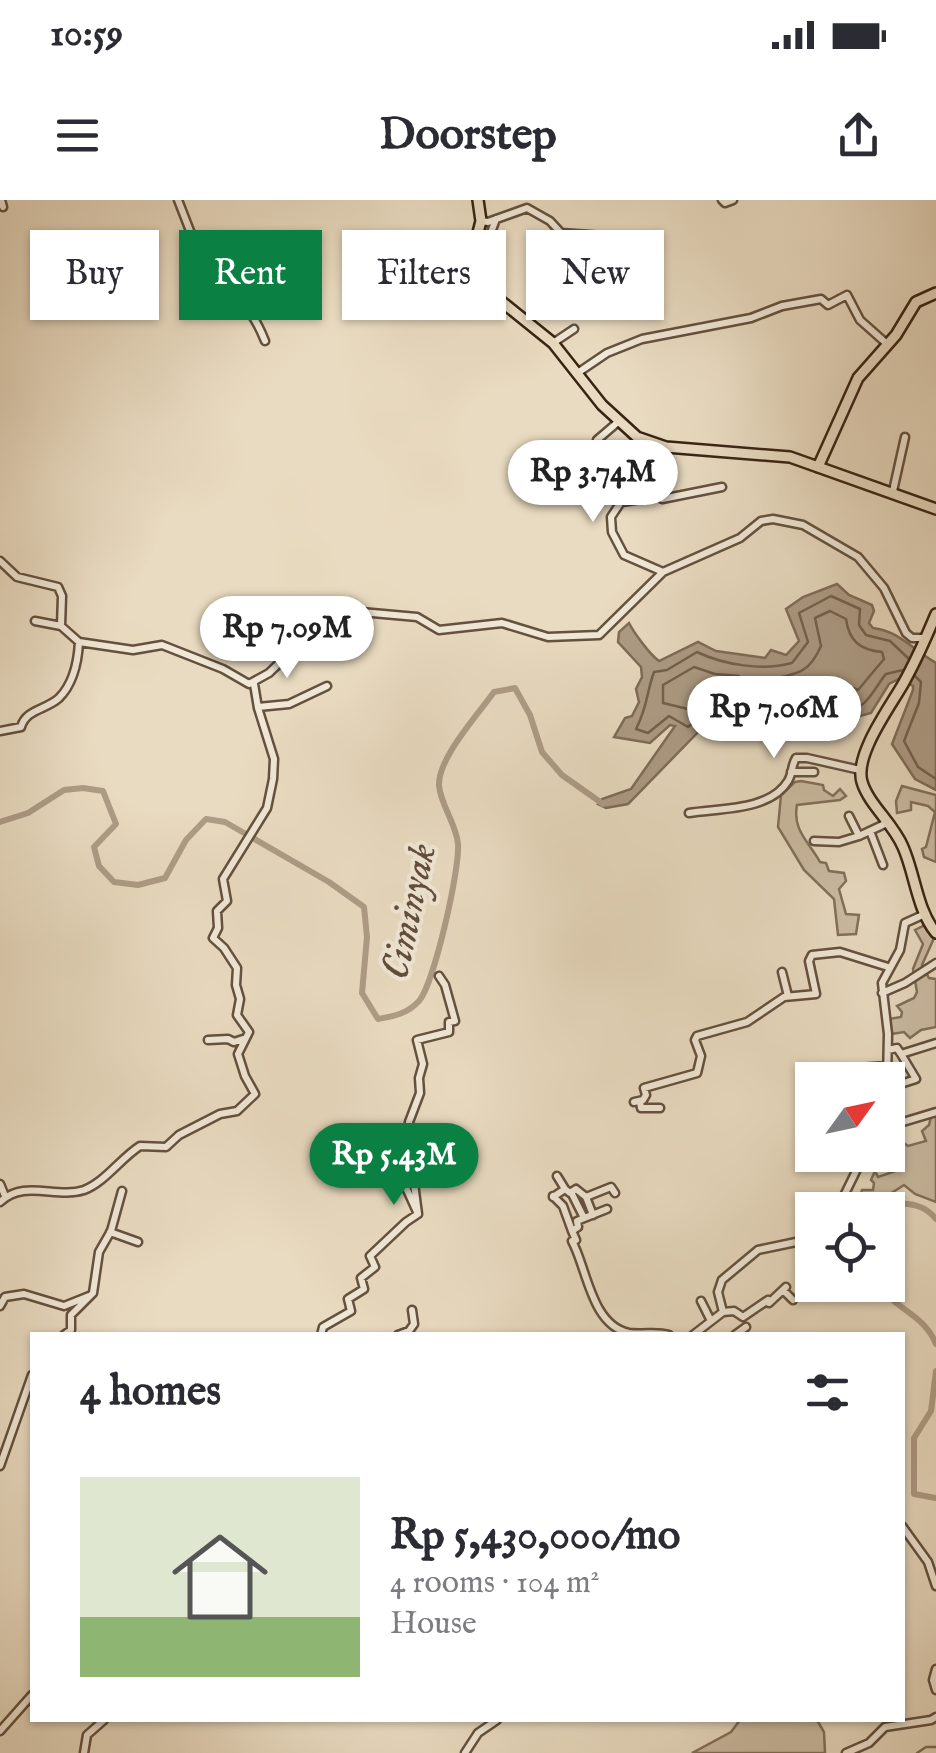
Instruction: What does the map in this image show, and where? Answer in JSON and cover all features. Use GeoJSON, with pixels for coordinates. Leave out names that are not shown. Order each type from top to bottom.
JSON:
{"type":"FeatureCollection","features":[{"type":"Feature","properties":{"kind":"main road"},"geometry":{"type":"LineString","coordinates":[[478,200],[478,230]]}},
{"type":"Feature","properties":{"kind":"main road"},"geometry":{"type":"LineString","coordinates":[[818,467],[854,385],[901,330],[916,302],[936,293]]}},
{"type":"Feature","properties":{"kind":"main road"},"geometry":{"type":"LineString","coordinates":[[506,307],[553,343],[618,422],[643,440],[666,448],[780,456],[893,491],[936,509]]}},
{"type":"Feature","properties":{"kind":"main road"},"geometry":{"type":"LineString","coordinates":[[936,614],[904,684],[873,736],[860,770],[864,788],[890,821],[903,846],[925,914],[936,933]]}},
{"type":"Feature","properties":{"kind":"street"},"geometry":{"type":"LineString","coordinates":[[178,200],[211,285],[246,306],[264,341]]}},
{"type":"Feature","properties":{"kind":"street"},"geometry":{"type":"LineString","coordinates":[[722,200],[733,200]]}},
{"type":"Feature","properties":{"kind":"street"},"geometry":{"type":"LineString","coordinates":[[481,221],[526,208],[559,230]]}},
{"type":"Feature","properties":{"kind":"street"},"geometry":{"type":"LineString","coordinates":[[493,230],[496,219]]}},
{"type":"Feature","properties":{"kind":"street"},"geometry":{"type":"LineString","coordinates":[[846,286],[860,320],[887,344]]}},
{"type":"Feature","properties":{"kind":"street"},"geometry":{"type":"LineString","coordinates":[[575,374],[608,353],[651,336],[742,320],[794,303],[820,299],[828,305],[847,295]]}},
{"type":"Feature","properties":{"kind":"street"},"geometry":{"type":"LineString","coordinates":[[553,343],[574,329]]}},
{"type":"Feature","properties":{"kind":"street"},"geometry":{"type":"LineString","coordinates":[[598,440],[618,422]]}},
{"type":"Feature","properties":{"kind":"street"},"geometry":{"type":"LineString","coordinates":[[893,491],[905,437]]}},
{"type":"Feature","properties":{"kind":"street"},"geometry":{"type":"LineString","coordinates":[[643,440],[624,474],[621,502],[611,518],[612,532],[619,549],[631,560],[663,572]]}},
{"type":"Feature","properties":{"kind":"street"},"geometry":{"type":"LineString","coordinates":[[621,502],[660,496],[662,499],[722,487]]}},
{"type":"Feature","properties":{"kind":"street"},"geometry":{"type":"LineString","coordinates":[[254,684],[321,623],[361,612],[416,616],[439,630],[502,623],[556,637],[599,634],[663,572],[773,519],[802,524],[858,557],[884,588],[906,633],[924,642]]}},
{"type":"Feature","properties":{"kind":"street"},"geometry":{"type":"LineString","coordinates":[[0,561],[16,577],[58,587],[62,596],[61,626]]}},
{"type":"Feature","properties":{"kind":"street"},"geometry":{"type":"LineString","coordinates":[[35,620],[61,626],[79,642],[134,650],[162,645],[254,684]]}},
{"type":"Feature","properties":{"kind":"street"},"geometry":{"type":"LineString","coordinates":[[0,731],[21,727],[26,716],[63,693],[77,661],[79,642]]}},
{"type":"Feature","properties":{"kind":"street"},"geometry":{"type":"LineString","coordinates":[[0,1184],[3,1199],[26,1190],[74,1192],[89,1188],[140,1146],[162,1149],[220,1114],[237,1111],[255,1092],[239,1060],[248,1032],[237,1014],[237,968],[213,938],[218,928],[217,911],[228,901],[223,879],[267,808],[274,759],[254,684]]}},
{"type":"Feature","properties":{"kind":"street"},"geometry":{"type":"LineString","coordinates":[[258,707],[290,704],[327,686]]}},
{"type":"Feature","properties":{"kind":"street"},"geometry":{"type":"LineString","coordinates":[[689,813],[756,803],[778,792],[792,772],[792,762],[801,757],[860,770]]}},
{"type":"Feature","properties":{"kind":"street"},"geometry":{"type":"LineString","coordinates":[[792,772],[814,772]]}},
{"type":"Feature","properties":{"kind":"street"},"geometry":{"type":"LineString","coordinates":[[849,816],[859,836]]}},
{"type":"Feature","properties":{"kind":"street"},"geometry":{"type":"LineString","coordinates":[[814,842],[833,843],[859,836],[890,821]]}},
{"type":"Feature","properties":{"kind":"street"},"geometry":{"type":"LineString","coordinates":[[870,831],[883,865]]}},
{"type":"Feature","properties":{"kind":"street"},"geometry":{"type":"LineString","coordinates":[[887,1062],[882,993],[888,967],[900,950],[906,921],[925,914]]}},
{"type":"Feature","properties":{"kind":"street"},"geometry":{"type":"LineString","coordinates":[[660,1108],[637,1105],[646,1095],[644,1088],[697,1073],[701,1056],[697,1036],[747,1022],[766,1006],[788,996],[816,994],[808,961],[816,954],[840,952],[888,967]]}},
{"type":"Feature","properties":{"kind":"street"},"geometry":{"type":"LineString","coordinates":[[882,993],[936,962]]}},
{"type":"Feature","properties":{"kind":"street"},"geometry":{"type":"LineString","coordinates":[[782,972],[788,996]]}},
{"type":"Feature","properties":{"kind":"street"},"geometry":{"type":"LineString","coordinates":[[418,1214],[408,1145],[423,1064],[417,1040],[449,1032],[448,1022],[454,1021],[445,984],[439,976]]}},
{"type":"Feature","properties":{"kind":"street"},"geometry":{"type":"LineString","coordinates":[[208,1040],[244,1040]]}},
{"type":"Feature","properties":{"kind":"street"},"geometry":{"type":"LineString","coordinates":[[902,1054],[936,1043]]}},
{"type":"Feature","properties":{"kind":"street"},"geometry":{"type":"LineString","coordinates":[[887,1050],[897,1048],[916,1079],[905,1083]]}},
{"type":"Feature","properties":{"kind":"street"},"geometry":{"type":"LineString","coordinates":[[905,1123],[936,1112]]}},
{"type":"Feature","properties":{"kind":"street"},"geometry":{"type":"LineString","coordinates":[[557,1176],[584,1218]]}},
{"type":"Feature","properties":{"kind":"street"},"geometry":{"type":"LineString","coordinates":[[402,1179],[418,1214]]}},
{"type":"Feature","properties":{"kind":"street"},"geometry":{"type":"LineString","coordinates":[[586,1197],[612,1186],[614,1193]]}},
{"type":"Feature","properties":{"kind":"street"},"geometry":{"type":"LineString","coordinates":[[593,1214],[586,1197],[576,1189],[553,1196],[562,1206],[576,1240],[572,1241],[599,1309],[624,1331],[636,1332]]}},
{"type":"Feature","properties":{"kind":"street"},"geometry":{"type":"LineString","coordinates":[[68,1332],[71,1315],[90,1296],[97,1277],[100,1247],[111,1230],[122,1191]]}},
{"type":"Feature","properties":{"kind":"street"},"geometry":{"type":"LineString","coordinates":[[572,1231],[578,1227],[577,1221],[607,1209]]}},
{"type":"Feature","properties":{"kind":"street"},"geometry":{"type":"LineString","coordinates":[[322,1332],[323,1327],[352,1311],[348,1300],[364,1289],[361,1278],[374,1267],[370,1256],[418,1214]]}},
{"type":"Feature","properties":{"kind":"street"},"geometry":{"type":"LineString","coordinates":[[111,1230],[138,1242]]}},
{"type":"Feature","properties":{"kind":"street"},"geometry":{"type":"LineString","coordinates":[[723,1312],[718,1292],[722,1280],[758,1250],[795,1242]]}},
{"type":"Feature","properties":{"kind":"street"},"geometry":{"type":"LineString","coordinates":[[696,1332],[723,1312],[734,1311],[742,1317],[756,1306],[768,1300],[769,1303],[784,1289],[792,1300]]}},
{"type":"Feature","properties":{"kind":"street"},"geometry":{"type":"LineString","coordinates":[[0,1306],[5,1298],[17,1294],[59,1306],[90,1296]]}},
{"type":"Feature","properties":{"kind":"street"},"geometry":{"type":"LineString","coordinates":[[701,1301],[711,1321]]}},
{"type":"Feature","properties":{"kind":"street"},"geometry":{"type":"LineString","coordinates":[[406,1332],[414,1324],[412,1310]]}},
{"type":"Feature","properties":{"kind":"street"},"geometry":{"type":"LineString","coordinates":[[738,1332],[746,1327]]}},
{"type":"Feature","properties":{"kind":"street"},"geometry":{"type":"LineString","coordinates":[[0,1466],[30,1382]]}},
{"type":"Feature","properties":{"kind":"street"},"geometry":{"type":"LineString","coordinates":[[905,1530],[928,1562],[936,1586]]}},
{"type":"Feature","properties":{"kind":"street"},"geometry":{"type":"LineString","coordinates":[[936,1670],[936,1690]]}},
{"type":"Feature","properties":{"kind":"street"},"geometry":{"type":"LineString","coordinates":[[0,1731],[30,1698]]}},
{"type":"Feature","properties":{"kind":"street"},"geometry":{"type":"LineString","coordinates":[[846,1753],[869,1743],[884,1726],[936,1717]]}},
{"type":"Feature","properties":{"kind":"street"},"geometry":{"type":"LineString","coordinates":[[84,1753],[87,1736],[102,1722]]}},
{"type":"Feature","properties":{"kind":"street"},"geometry":{"type":"LineString","coordinates":[[465,1753],[478,1733],[494,1722]]}},
{"type":"Feature","properties":{"kind":"shaded area"},"geometry":{"type":"Polygon","coordinates":[[[801,781],[823,785],[833,796],[840,789],[846,796],[797,805],[796,814],[799,829],[820,862],[826,863],[829,871],[844,873],[846,881],[839,889],[846,914],[859,915],[856,934],[838,935],[834,899],[804,870],[778,827],[781,795],[801,781]]]}},
{"type":"Feature","properties":{"kind":"shaded area"},"geometry":{"type":"Polygon","coordinates":[[[902,786],[936,795],[936,862],[924,857],[922,849],[926,847],[935,812],[911,802],[911,810],[897,813],[896,801],[902,786]]]}},
{"type":"Feature","properties":{"kind":"shaded area"},"geometry":{"type":"Polygon","coordinates":[[[925,925],[935,936],[922,965],[929,978],[936,979],[936,1027],[921,1030],[910,1038],[904,1032],[891,1034],[889,1019],[901,1017],[897,1006],[914,998],[917,992],[913,969],[923,944],[915,930],[925,925]]]}},
{"type":"Feature","properties":{"kind":"shaded area"},"geometry":{"type":"Polygon","coordinates":[[[936,1109],[936,1202],[904,1185],[893,1192],[862,1192],[873,1190],[875,1172],[878,1177],[905,1172],[905,1144],[926,1141],[922,1131],[936,1109]]]}},
{"type":"Feature","properties":{"kind":"shaded area"},"geometry":{"type":"Polygon","coordinates":[[[738,1722],[818,1722],[824,1732],[825,1753],[692,1753],[731,1732],[738,1722]]]}},
{"type":"Feature","properties":{"kind":"water"},"geometry":{"type":"Polygon","coordinates":[[[837,584],[849,595],[872,605],[869,623],[873,628],[898,637],[936,663],[936,790],[915,779],[892,744],[913,690],[913,686],[899,679],[889,684],[871,713],[849,719],[831,702],[818,723],[804,731],[787,730],[747,706],[706,724],[628,804],[606,808],[598,804],[631,789],[675,726],[670,725],[650,743],[614,737],[639,702],[636,689],[642,677],[641,667],[618,642],[619,632],[629,623],[659,661],[698,642],[716,651],[765,658],[771,650],[786,655],[799,641],[786,609],[803,597],[837,584]]]}},
{"type":"Feature","properties":{"kind":"waterway","name":"Ciminyak"},"geometry":{"type":"LineString","coordinates":[[0,822],[28,813],[64,790],[103,791],[116,824],[94,847],[99,866],[114,882],[138,885],[165,878],[186,840],[206,819],[225,822],[329,882],[364,907],[367,937],[362,993],[378,1019],[400,1014],[419,1001],[432,973],[458,857],[457,836],[440,792],[440,774],[452,749],[494,692],[515,688],[530,715],[542,752],[562,775],[603,804]]}},
{"type":"Feature","properties":{"kind":"waterway"},"geometry":{"type":"LineString","coordinates":[[905,1204],[922,1208],[936,1219]]}},
{"type":"Feature","properties":{"kind":"waterway"},"geometry":{"type":"LineString","coordinates":[[896,1302],[925,1326],[936,1344]]}},
{"type":"Feature","properties":{"kind":"waterway"},"geometry":{"type":"LineString","coordinates":[[936,1371],[931,1411],[914,1438],[914,1494],[936,1498]]}},
{"type":"Feature","properties":{"kind":"waterway"},"geometry":{"type":"LineString","coordinates":[[917,1753],[926,1747],[936,1747]]}}]}
